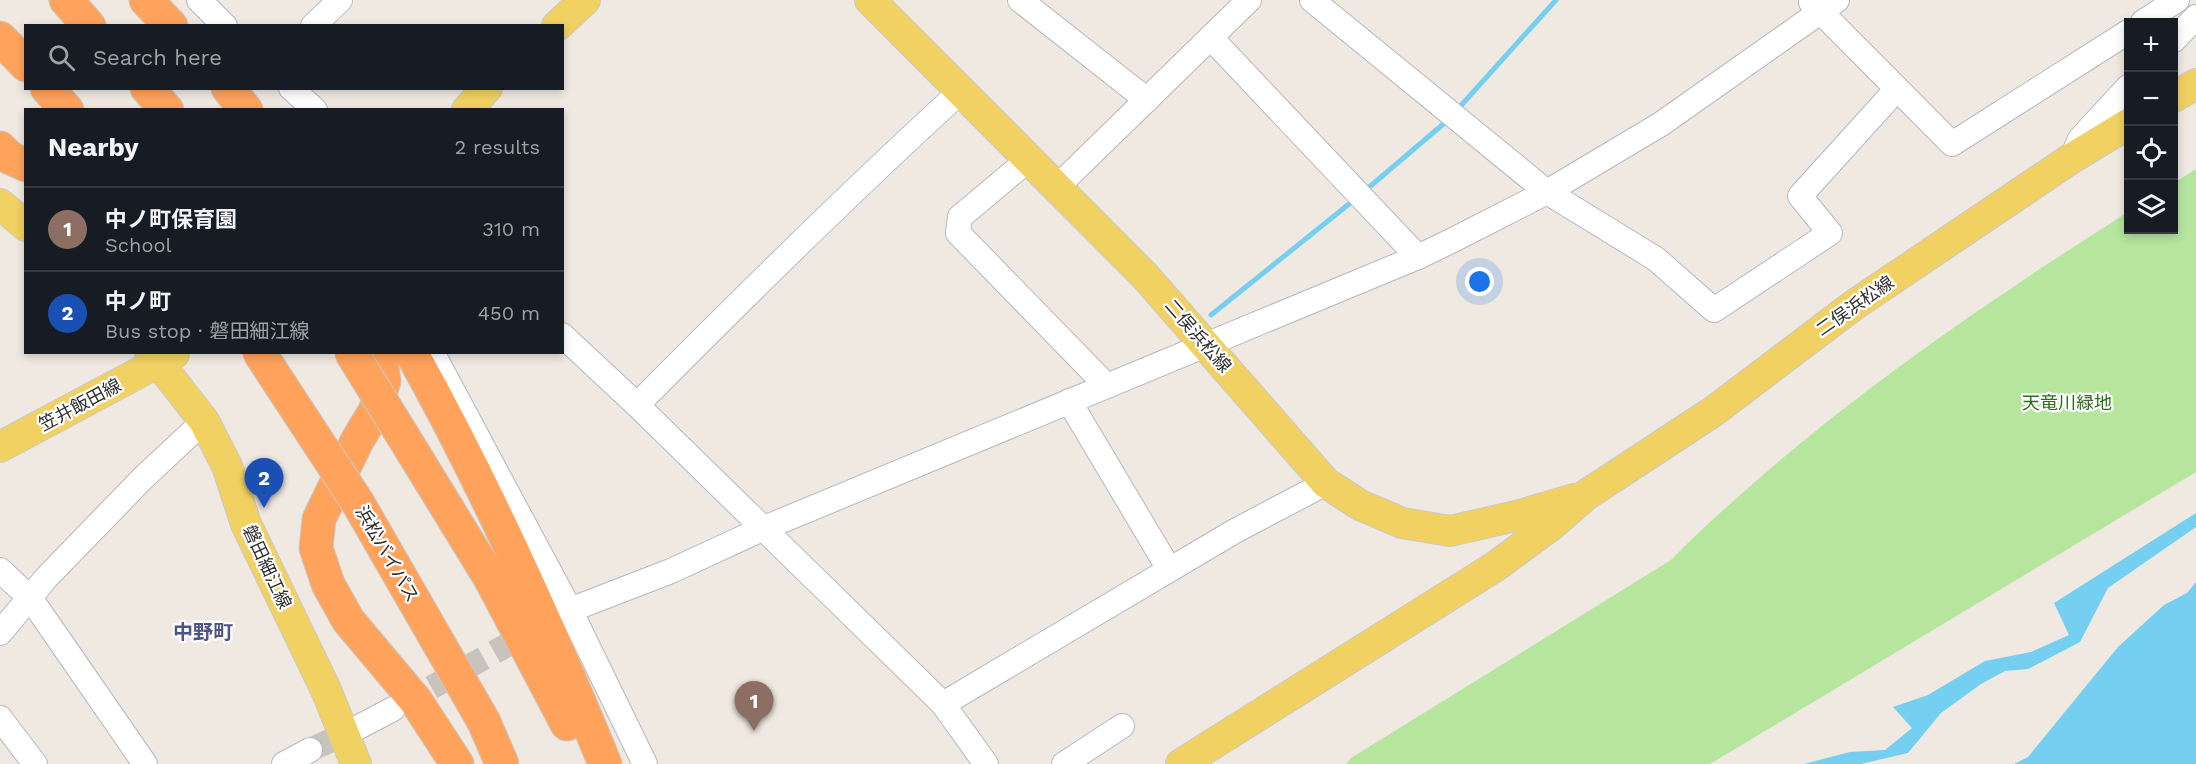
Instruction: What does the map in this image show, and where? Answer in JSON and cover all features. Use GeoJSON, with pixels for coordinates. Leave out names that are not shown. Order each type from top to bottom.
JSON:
{"type":"FeatureCollection","features":[{"type":"Feature","properties":{"kind":"highway"},"geometry":{"type":"LineString","coordinates":[[66,0],[87,24]]}},
{"type":"Feature","properties":{"kind":"highway"},"geometry":{"type":"LineString","coordinates":[[146,0],[169,24]]}},
{"type":"Feature","properties":{"kind":"highway"},"geometry":{"type":"LineString","coordinates":[[0,38],[24,63]]}},
{"type":"Feature","properties":{"kind":"highway"},"geometry":{"type":"LineString","coordinates":[[49,90],[64,108]]}},
{"type":"Feature","properties":{"kind":"highway"},"geometry":{"type":"LineString","coordinates":[[149,90],[165,108]]}},
{"type":"Feature","properties":{"kind":"highway"},"geometry":{"type":"LineString","coordinates":[[230,90],[244,108]]}},
{"type":"Feature","properties":{"kind":"highway"},"geometry":{"type":"LineString","coordinates":[[0,148],[10,158],[24,164]]}},
{"type":"Feature","properties":{"kind":"highway","name":"浜松バイパス"},"geometry":{"type":"LineString","coordinates":[[260,354],[358,503],[483,722],[502,764]]}},
{"type":"Feature","properties":{"kind":"highway"},"geometry":{"type":"LineString","coordinates":[[352,354],[490,578],[550,689],[585,764]]}},
{"type":"Feature","properties":{"kind":"highway"},"geometry":{"type":"LineString","coordinates":[[380,354],[384,381],[375,411],[323,508],[319,519],[316,548],[328,584],[348,620],[416,700],[457,764]]}},
{"type":"Feature","properties":{"kind":"highway"},"geometry":{"type":"LineString","coordinates":[[412,354],[530,587],[559,649],[605,764]]}},
{"type":"Feature","properties":{"kind":"main road"},"geometry":{"type":"LineString","coordinates":[[559,24],[585,0]]}},
{"type":"Feature","properties":{"kind":"main road","name":"二俣浜松線"},"geometry":{"type":"LineString","coordinates":[[880,3],[960,92],[1145,276],[1326,483],[1360,505],[1402,524],[1450,531],[1516,516],[1586,495]]}},
{"type":"Feature","properties":{"kind":"main road"},"geometry":{"type":"LineString","coordinates":[[2178,95],[2196,84]]}},
{"type":"Feature","properties":{"kind":"main road"},"geometry":{"type":"LineString","coordinates":[[469,108],[485,90]]}},
{"type":"Feature","properties":{"kind":"main road","name":"二俣浜松線"},"geometry":{"type":"LineString","coordinates":[[1181,764],[1496,566],[1553,524],[1586,495],[1714,411],[1854,305],[2072,158],[2125,126]]}},
{"type":"Feature","properties":{"kind":"main road"},"geometry":{"type":"LineString","coordinates":[[0,204],[24,224]]}},
{"type":"Feature","properties":{"kind":"main road","name":"磐田細江線"},"geometry":{"type":"LineString","coordinates":[[162,356],[204,421],[227,466],[246,524],[326,690],[354,763]]}},
{"type":"Feature","properties":{"kind":"main road","name":"笠井飯田線"},"geometry":{"type":"LineString","coordinates":[[0,447],[162,356]]}},
{"type":"Feature","properties":{"kind":"street"},"geometry":{"type":"LineString","coordinates":[[199,0],[223,24]]}},
{"type":"Feature","properties":{"kind":"street"},"geometry":{"type":"LineString","coordinates":[[315,24],[340,0]]}},
{"type":"Feature","properties":{"kind":"street"},"geometry":{"type":"LineString","coordinates":[[1020,0],[1147,100]]}},
{"type":"Feature","properties":{"kind":"street"},"geometry":{"type":"LineString","coordinates":[[1056,188],[1249,0]]}},
{"type":"Feature","properties":{"kind":"street"},"geometry":{"type":"LineString","coordinates":[[1312,0],[1548,192],[1656,259],[1714,310],[1830,233],[1800,196],[1896,90]]}},
{"type":"Feature","properties":{"kind":"street"},"geometry":{"type":"LineString","coordinates":[[2149,18],[2177,0]]}},
{"type":"Feature","properties":{"kind":"street"},"geometry":{"type":"LineString","coordinates":[[570,610],[671,571],[762,529],[1418,257],[1548,192],[1661,124],[1822,4],[1896,90],[1952,144],[2124,35]]}},
{"type":"Feature","properties":{"kind":"street"},"geometry":{"type":"LineString","coordinates":[[2178,36],[2196,17]]}},
{"type":"Feature","properties":{"kind":"street"},"geometry":{"type":"LineString","coordinates":[[1211,38],[1418,257]]}},
{"type":"Feature","properties":{"kind":"street"},"geometry":{"type":"LineString","coordinates":[[293,90],[313,108]]}},
{"type":"Feature","properties":{"kind":"street"},"geometry":{"type":"LineString","coordinates":[[2072,158],[2080,140],[2124,91]]}},
{"type":"Feature","properties":{"kind":"street"},"geometry":{"type":"LineString","coordinates":[[637,405],[801,241],[960,92]]}},
{"type":"Feature","properties":{"kind":"street"},"geometry":{"type":"LineString","coordinates":[[1028,160],[960,217],[958,233],[1107,386]]}},
{"type":"Feature","properties":{"kind":"street"},"geometry":{"type":"LineString","coordinates":[[564,337],[637,405],[943,704],[986,764]]}},
{"type":"Feature","properties":{"kind":"street"},"geometry":{"type":"LineString","coordinates":[[433,354],[570,610],[645,764]]}},
{"type":"Feature","properties":{"kind":"street"},"geometry":{"type":"LineString","coordinates":[[1069,401],[1169,569]]}},
{"type":"Feature","properties":{"kind":"street"},"geometry":{"type":"LineString","coordinates":[[0,633],[31,599],[47,577],[143,478],[204,421]]}},
{"type":"Feature","properties":{"kind":"street"},"geometry":{"type":"LineString","coordinates":[[943,704],[1169,569],[1326,483]]}},
{"type":"Feature","properties":{"kind":"street"},"geometry":{"type":"LineString","coordinates":[[0,570],[31,599],[145,764]]}},
{"type":"Feature","properties":{"kind":"street"},"geometry":{"type":"LineString","coordinates":[[355,729],[393,709]]}},
{"type":"Feature","properties":{"kind":"street"},"geometry":{"type":"LineString","coordinates":[[0,718],[35,764]]}},
{"type":"Feature","properties":{"kind":"street"},"geometry":{"type":"LineString","coordinates":[[1064,764],[1122,726]]}},
{"type":"Feature","properties":{"kind":"street"},"geometry":{"type":"LineString","coordinates":[[284,764],[310,750]]}},
{"type":"Feature","properties":{"kind":"green space","name":"天竜川緑地"},"geometry":{"type":"Polygon","coordinates":[[[2196,169],[2196,472],[1710,764],[1346,764],[1351,758],[1671,560],[1764,474],[1905,362],[1993,300],[2124,215],[2124,234],[2178,234],[2178,180],[2196,169]]]}},
{"type":"Feature","properties":{"kind":"water"},"geometry":{"type":"Polygon","coordinates":[[[2196,513],[2196,527],[2108,588],[2080,642],[2028,669],[2005,671],[1981,684],[1941,713],[1908,753],[1861,764],[1804,764],[1850,752],[1885,750],[1912,728],[1893,707],[1928,695],[1985,661],[2031,652],[2069,635],[2054,603],[2196,513]]]}},
{"type":"Feature","properties":{"kind":"water"},"geometry":{"type":"Polygon","coordinates":[[[2196,582],[2196,764],[2014,764],[2028,757],[2118,647],[2164,605],[2187,593],[2196,582]]]}},
{"type":"Feature","properties":{"kind":"waterway"},"geometry":{"type":"LineString","coordinates":[[1457,110],[1556,0]]}},
{"type":"Feature","properties":{"kind":"waterway"},"geometry":{"type":"LineString","coordinates":[[1367,189],[1448,120]]}},
{"type":"Feature","properties":{"kind":"waterway"},"geometry":{"type":"LineString","coordinates":[[1211,315],[1354,200]]}},
{"type":"Feature","properties":{"kind":"tunnel"},"geometry":{"type":"LineString","coordinates":[[400,705],[534,630]]}},
{"type":"Feature","properties":{"kind":"tunnel"},"geometry":{"type":"LineString","coordinates":[[310,750],[355,729]]}},
{"type":"Feature","properties":{"kind":"place","name":"中ノ町"},"geometry":{"type":"Point","coordinates":[264,508]}},
{"type":"Feature","properties":{"kind":"place","name":"中ノ町保育園"},"geometry":{"type":"Point","coordinates":[754,731]}},
{"type":"Feature","properties":{"kind":"district","name":"中野町"},"geometry":{"type":"Point","coordinates":[203,632]}}]}
